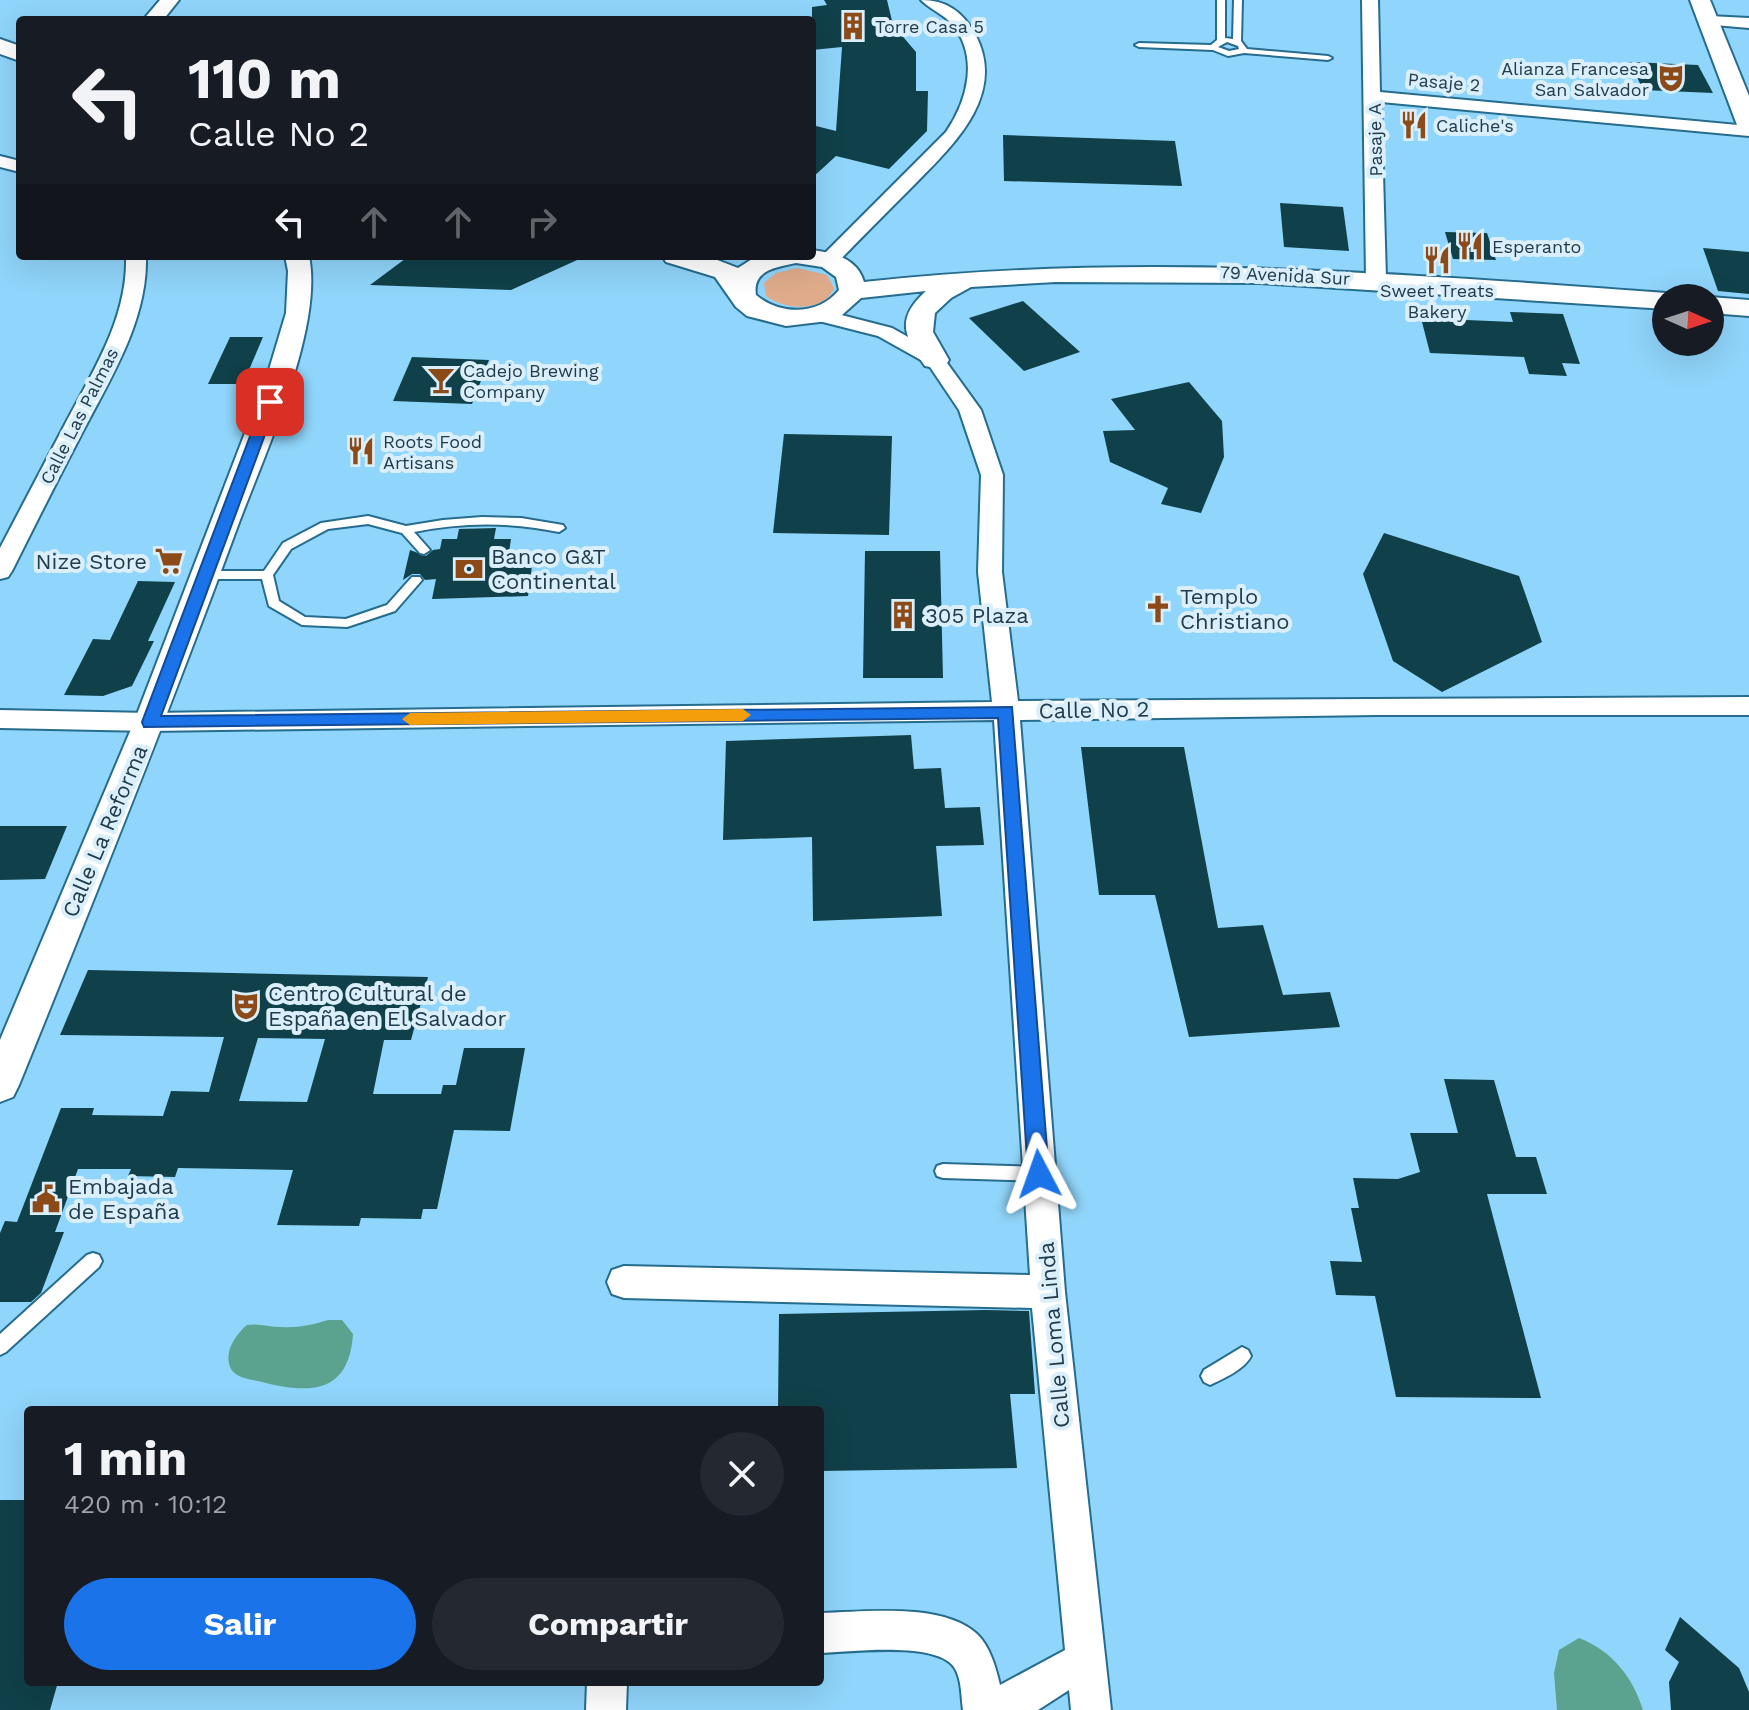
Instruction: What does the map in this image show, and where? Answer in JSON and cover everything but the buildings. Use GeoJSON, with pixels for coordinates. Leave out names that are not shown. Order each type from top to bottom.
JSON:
{"type":"FeatureCollection","features":[{"type":"Feature","properties":{"kind":"main road"},"geometry":{"type":"LineString","coordinates":[[1704,10],[1747,112]]}},
{"type":"Feature","properties":{"kind":"main road"},"geometry":{"type":"LineString","coordinates":[[688,260],[724,271],[745,301],[768,314],[791,318],[833,310],[843,279],[808,260]]}},
{"type":"Feature","properties":{"kind":"main road"},"geometry":{"type":"LineString","coordinates":[[753,260],[773,260]]}},
{"type":"Feature","properties":{"kind":"main road"},"geometry":{"type":"LineString","coordinates":[[741,292],[745,275],[763,262]]}},
{"type":"Feature","properties":{"kind":"main road","name":"79 Avenida Sur"},"geometry":{"type":"LineString","coordinates":[[843,279],[903,282],[1179,271],[1376,279],[1652,300]]}},
{"type":"Feature","properties":{"kind":"main road"},"geometry":{"type":"LineString","coordinates":[[935,360],[919,332],[924,308],[939,294],[970,278]]}},
{"type":"Feature","properties":{"kind":"main road"},"geometry":{"type":"LineString","coordinates":[[1724,306],[1749,308]]}},
{"type":"Feature","properties":{"kind":"street"},"geometry":{"type":"LineString","coordinates":[[843,279],[970,112],[977,57],[952,9],[929,0]]}},
{"type":"Feature","properties":{"kind":"street","name":"Pasaje A"},"geometry":{"type":"LineString","coordinates":[[1370,0],[1376,279]]}},
{"type":"Feature","properties":{"kind":"street"},"geometry":{"type":"LineString","coordinates":[[1704,10],[1749,23]]}},
{"type":"Feature","properties":{"kind":"street","name":"Pasaje 2"},"geometry":{"type":"LineString","coordinates":[[1374,96],[1749,131]]}},
{"type":"Feature","properties":{"kind":"street","name":"Calle Las Palmas"},"geometry":{"type":"LineString","coordinates":[[0,571],[113,350],[135,290],[139,270],[137,260]]}},
{"type":"Feature","properties":{"kind":"street","name":"Calle La Reforma"},"geometry":{"type":"LineString","coordinates":[[0,1085],[150,722],[281,373],[298,313],[298,260]]}},
{"type":"Feature","properties":{"kind":"street","name":"Calle Loma Linda"},"geometry":{"type":"LineString","coordinates":[[843,279],[885,332]]}},
{"type":"Feature","properties":{"kind":"street","name":"Calle Loma Linda"},"geometry":{"type":"LineString","coordinates":[[818,315],[885,332],[935,360],[970,410],[992,475],[990,572],[1006,711],[1048,1292],[1091,1710]]}},
{"type":"Feature","properties":{"kind":"street","name":"Calle No 2"},"geometry":{"type":"LineString","coordinates":[[150,722],[1376,706],[1749,706]]}},
{"type":"Feature","properties":{"kind":"street"},"geometry":{"type":"LineString","coordinates":[[0,719],[150,722]]}},
{"type":"Feature","properties":{"kind":"street"},"geometry":{"type":"LineString","coordinates":[[624,1282],[1048,1292]]}},
{"type":"Feature","properties":{"kind":"street"},"geometry":{"type":"LineString","coordinates":[[824,1633],[931,1633],[961,1646],[976,1670],[983,1708],[1007,1705],[1028,1695],[1051,1677],[1088,1661]]}},
{"type":"Feature","properties":{"kind":"street"},"geometry":{"type":"LineString","coordinates":[[606,1710],[607,1686]]}},
{"type":"Feature","properties":{"kind":"lane"},"geometry":{"type":"LineString","coordinates":[[1221,0],[1218,44],[1228,54],[1244,51],[1328,58]]}},
{"type":"Feature","properties":{"kind":"lane"},"geometry":{"type":"LineString","coordinates":[[1237,42],[1238,0]]}},
{"type":"Feature","properties":{"kind":"lane"},"geometry":{"type":"LineString","coordinates":[[1139,45],[1237,42],[1244,46],[1244,51]]}},
{"type":"Feature","properties":{"kind":"lane"},"geometry":{"type":"LineString","coordinates":[[416,580],[391,608],[347,623],[302,621],[273,603],[267,575],[287,546],[325,526],[368,520],[406,530],[455,521],[523,523],[559,528]]}},
{"type":"Feature","properties":{"kind":"lane"},"geometry":{"type":"LineString","coordinates":[[406,530],[424,550]]}},
{"type":"Feature","properties":{"kind":"lane"},"geometry":{"type":"LineString","coordinates":[[204,575],[267,575]]}},
{"type":"Feature","properties":{"kind":"lane"},"geometry":{"type":"LineString","coordinates":[[943,1171],[1039,1174]]}},
{"type":"Feature","properties":{"kind":"lane"},"geometry":{"type":"LineString","coordinates":[[0,1346],[93,1261]]}},
{"type":"Feature","properties":{"kind":"lane"},"geometry":{"type":"LineString","coordinates":[[1210,1376],[1242,1356]]}},
{"type":"Feature","properties":{"kind":"shaded area"},"geometry":{"type":"Polygon","coordinates":[[[797,268],[827,275],[834,288],[829,296],[822,302],[803,307],[783,304],[766,296],[764,283],[776,273],[797,268]]]}},
{"type":"Feature","properties":{"kind":"shaded area"},"geometry":{"type":"Polygon","coordinates":[[[342,1320],[353,1334],[350,1354],[334,1380],[322,1386],[293,1388],[243,1378],[231,1369],[228,1357],[232,1345],[247,1325],[293,1327],[342,1320]]]}},
{"type":"Feature","properties":{"kind":"shaded area"},"geometry":{"type":"Polygon","coordinates":[[[1579,1638],[1601,1650],[1619,1666],[1633,1686],[1643,1710],[1557,1710],[1554,1673],[1559,1650],[1579,1638]]]}},
{"type":"Feature","properties":{"kind":"slow traffic"},"geometry":{"type":"LineString","coordinates":[[410,719],[743,715]]}},
{"type":"Feature","properties":{"kind":"place","name":"Torre Casa 5"},"geometry":{"type":"Point","coordinates":[853,26]}},
{"type":"Feature","properties":{"kind":"place","name":"Alianza Francesa San Salvador"},"geometry":{"type":"Point","coordinates":[1671,78]}},
{"type":"Feature","properties":{"kind":"place","name":"Caliche's"},"geometry":{"type":"Point","coordinates":[1414,125]}},
{"type":"Feature","properties":{"kind":"place","name":"Esperanto"},"geometry":{"type":"Point","coordinates":[1470,246]}},
{"type":"Feature","properties":{"kind":"place","name":"Sweet Treats Bakery"},"geometry":{"type":"Point","coordinates":[1437,260]}},
{"type":"Feature","properties":{"kind":"place","name":"Cadejo Brewing Company"},"geometry":{"type":"Point","coordinates":[441,380]}},
{"type":"Feature","properties":{"kind":"place","name":"Roots Food Artisans"},"geometry":{"type":"Point","coordinates":[361,451]}},
{"type":"Feature","properties":{"kind":"place","name":"Nize Store"},"geometry":{"type":"Point","coordinates":[169,561]}},
{"type":"Feature","properties":{"kind":"place","name":"Banco G&T Continental"},"geometry":{"type":"Point","coordinates":[469,569]}},
{"type":"Feature","properties":{"kind":"place","name":"Templo Christiano"},"geometry":{"type":"Point","coordinates":[1158,609]}},
{"type":"Feature","properties":{"kind":"place","name":"305 Plaza"},"geometry":{"type":"Point","coordinates":[903,615]}},
{"type":"Feature","properties":{"kind":"place","name":"Centro Cultural de España en El Salvador"},"geometry":{"type":"Point","coordinates":[246,1006]}},
{"type":"Feature","properties":{"kind":"place","name":"Embajada de España"},"geometry":{"type":"Point","coordinates":[46,1199]}},
{"type":"Feature","properties":{"kind":"route"},"geometry":{"type":"LineString","coordinates":[[270,402],[150,722],[1006,711],[1039,1174]]}}]}
